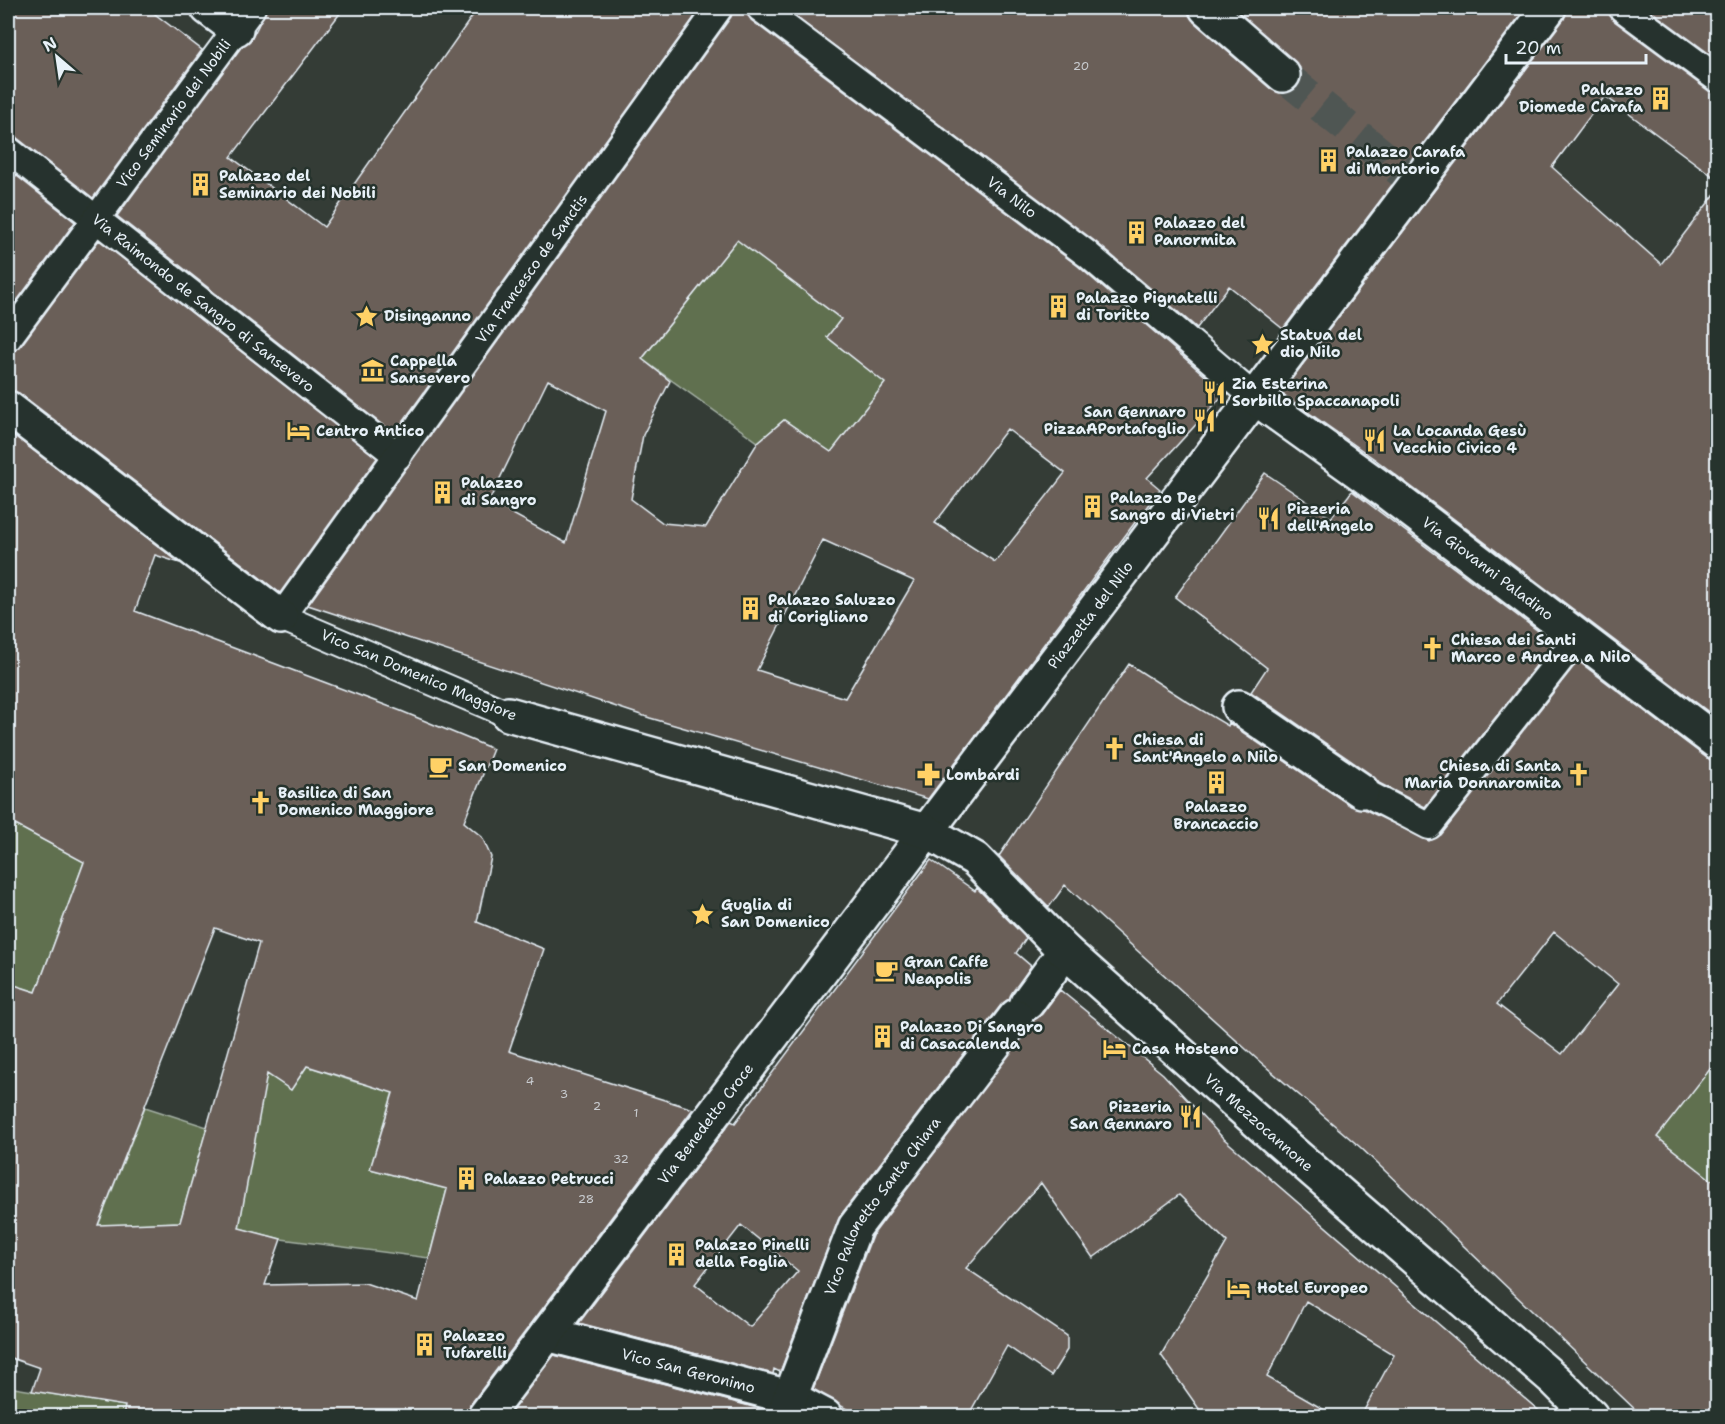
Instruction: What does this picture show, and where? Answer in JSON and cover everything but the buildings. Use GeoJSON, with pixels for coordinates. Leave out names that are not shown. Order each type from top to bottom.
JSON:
{"type":"FeatureCollection","features":[{"type":"Feature","properties":{"kind":"street"},"geometry":{"type":"LineString","coordinates":[[208,8],[244,18]]}},
{"type":"Feature","properties":{"kind":"street"},"geometry":{"type":"LineString","coordinates":[[1206,8],[1282,75]]}},
{"type":"Feature","properties":{"kind":"street","name":"Piazzetta del Nilo"},"geometry":{"type":"LineString","coordinates":[[926,831],[935,823],[1549,8]]}},
{"type":"Feature","properties":{"kind":"street","name":"Via Giovanni Paladino"},"geometry":{"type":"LineString","coordinates":[[1254,398],[1388,493],[1718,743]]}},
{"type":"Feature","properties":{"kind":"street","name":"Vico San Domenico Maggiore"},"geometry":{"type":"LineString","coordinates":[[8,408],[281,617]]}},
{"type":"Feature","properties":{"kind":"street"},"geometry":{"type":"LineString","coordinates":[[1239,707],[1362,791]]}},
{"type":"Feature","properties":{"kind":"street","name":"Vico San Domenico Maggiore"},"geometry":{"type":"LineString","coordinates":[[508,714],[926,831]]}},
{"type":"Feature","properties":{"kind":"street","name":"Via Mezzocannone"},"geometry":{"type":"LineString","coordinates":[[926,831],[975,859],[1065,951],[1279,1142],[1555,1380],[1591,1416]]}},
{"type":"Feature","properties":{"kind":"street","name":"Via Benedetto Croce"},"geometry":{"type":"LineString","coordinates":[[485,1416],[926,831]]}},
{"type":"Feature","properties":{"kind":"street","name":"Vico Pallonetto Santa Chiara"},"geometry":{"type":"LineString","coordinates":[[786,1407],[855,1227],[1065,951]]}},
{"type":"Feature","properties":{"kind":"street","name":"Vico San Geronimo"},"geometry":{"type":"LineString","coordinates":[[547,1334],[786,1407],[825,1416]]}},
{"type":"Feature","properties":{"kind":"lane","name":"Via Francesco de Sanctis"},"geometry":{"type":"LineString","coordinates":[[281,617],[719,8]]}},
{"type":"Feature","properties":{"kind":"lane","name":"Via Nilo"},"geometry":{"type":"LineString","coordinates":[[760,8],[1087,254],[1254,398]]}},
{"type":"Feature","properties":{"kind":"lane"},"geometry":{"type":"LineString","coordinates":[[1622,8],[1718,79]]}},
{"type":"Feature","properties":{"kind":"lane","name":"Vico Seminario dei Nobili"},"geometry":{"type":"LineString","coordinates":[[8,338],[244,18]]}},
{"type":"Feature","properties":{"kind":"lane","name":"Via Raimondo de Sangro di Sansevero"},"geometry":{"type":"LineString","coordinates":[[8,150],[398,456]]}},
{"type":"Feature","properties":{"kind":"lane","name":"Vico San Domenico Maggiore"},"geometry":{"type":"LineString","coordinates":[[281,617],[508,714]]}},
{"type":"Feature","properties":{"kind":"lane"},"geometry":{"type":"LineString","coordinates":[[1362,791],[1429,826],[1578,637]]}},
{"type":"Feature","properties":{"kind":"green space"},"geometry":{"type":"Polygon","coordinates":[[[737,240],[841,319],[827,337],[885,383],[862,474],[784,420],[758,442],[642,359],[737,240]]]}},
{"type":"Feature","properties":{"kind":"green space"},"geometry":{"type":"Polygon","coordinates":[[[8,821],[84,862],[36,992],[8,983],[8,821]]]}},
{"type":"Feature","properties":{"kind":"green space"},"geometry":{"type":"Polygon","coordinates":[[[1717,1059],[1717,1185],[1657,1137],[1717,1059]]]}},
{"type":"Feature","properties":{"kind":"green space"},"geometry":{"type":"Polygon","coordinates":[[[307,1066],[355,1082],[394,1088],[370,1169],[447,1189],[429,1258],[281,1239],[239,1228],[264,1072],[291,1090],[307,1066]]]}},
{"type":"Feature","properties":{"kind":"green space"},"geometry":{"type":"Polygon","coordinates":[[[145,1107],[207,1127],[180,1222],[98,1226],[145,1107]]]}},
{"type":"Feature","properties":{"kind":"green space"},"geometry":{"type":"Polygon","coordinates":[[[8,1387],[125,1406],[123,1416],[8,1416],[8,1387]]]}},
{"type":"Feature","properties":{"kind":"tunnel"},"geometry":{"type":"LineString","coordinates":[[1283,75],[1417,184]]}},
{"type":"Feature","properties":{"kind":"place","name":"Palazzo Diomede Carafa"},"geometry":{"type":"Point","coordinates":[1661,99]}},
{"type":"Feature","properties":{"kind":"place","name":"Palazzo Carafa di Montorio"},"geometry":{"type":"Point","coordinates":[1328,161]}},
{"type":"Feature","properties":{"kind":"place","name":"Palazzo del Seminario dei Nobili"},"geometry":{"type":"Point","coordinates":[201,185]}},
{"type":"Feature","properties":{"kind":"place","name":"Palazzo del Panormita"},"geometry":{"type":"Point","coordinates":[1136,232]}},
{"type":"Feature","properties":{"kind":"place","name":"Palazzo Pignatelli di Toritto"},"geometry":{"type":"Point","coordinates":[1058,307]}},
{"type":"Feature","properties":{"kind":"place","name":"Disinganno"},"geometry":{"type":"Point","coordinates":[366,316]}},
{"type":"Feature","properties":{"kind":"place","name":"Statua del dio Nilo"},"geometry":{"type":"Point","coordinates":[1262,344]}},
{"type":"Feature","properties":{"kind":"place","name":"Cappella Sansevero"},"geometry":{"type":"Point","coordinates":[372,370]}},
{"type":"Feature","properties":{"kind":"place","name":"Zia Esterina Sorbillo Spaccanapoli"},"geometry":{"type":"Point","coordinates":[1214,393]}},
{"type":"Feature","properties":{"kind":"place","name":"San Gennaro PizzaAPortafoglio"},"geometry":{"type":"Point","coordinates":[1204,421]}},
{"type":"Feature","properties":{"kind":"place","name":"Centro Antico"},"geometry":{"type":"Point","coordinates":[298,431]}},
{"type":"Feature","properties":{"kind":"place","name":"La Locanda Gesù Vecchio Civico 4"},"geometry":{"type":"Point","coordinates":[1375,440]}},
{"type":"Feature","properties":{"kind":"place","name":"Palazzo di Sangro"},"geometry":{"type":"Point","coordinates":[443,492]}},
{"type":"Feature","properties":{"kind":"place","name":"Palazzo De Sangro di Vietri"},"geometry":{"type":"Point","coordinates":[1092,507]}},
{"type":"Feature","properties":{"kind":"place","name":"Pizzeria dell'Angelo"},"geometry":{"type":"Point","coordinates":[1269,518]}},
{"type":"Feature","properties":{"kind":"place","name":"Palazzo Saluzzo di Corigliano"},"geometry":{"type":"Point","coordinates":[750,609]}},
{"type":"Feature","properties":{"kind":"place","name":"Chiesa dei Santi Marco e Andrea a Nilo"},"geometry":{"type":"Point","coordinates":[1433,649]}},
{"type":"Feature","properties":{"kind":"place","name":"Chiesa di Sant'Angelo a Nilo"},"geometry":{"type":"Point","coordinates":[1115,749]}},
{"type":"Feature","properties":{"kind":"place","name":"San Domenico"},"geometry":{"type":"Point","coordinates":[440,766]}},
{"type":"Feature","properties":{"kind":"place","name":"Lombardi"},"geometry":{"type":"Point","coordinates":[928,775]}},
{"type":"Feature","properties":{"kind":"place","name":"Chiesa di Santa Maria Donnaromita"},"geometry":{"type":"Point","coordinates":[1579,775]}},
{"type":"Feature","properties":{"kind":"place","name":"Palazzo Brancaccio"},"geometry":{"type":"Point","coordinates":[1216,783]}},
{"type":"Feature","properties":{"kind":"place","name":"Basilica di San Domenico Maggiore"},"geometry":{"type":"Point","coordinates":[260,802]}},
{"type":"Feature","properties":{"kind":"place","name":"Guglia di San Domenico"},"geometry":{"type":"Point","coordinates":[703,914]}},
{"type":"Feature","properties":{"kind":"place","name":"Gran Caffe Neapolis"},"geometry":{"type":"Point","coordinates":[886,971]}},
{"type":"Feature","properties":{"kind":"place","name":"Palazzo Di Sangro di Casacalenda"},"geometry":{"type":"Point","coordinates":[882,1036]}},
{"type":"Feature","properties":{"kind":"place","name":"Casa Hosteno"},"geometry":{"type":"Point","coordinates":[1114,1049]}},
{"type":"Feature","properties":{"kind":"place","name":"Pizzeria San Gennaro"},"geometry":{"type":"Point","coordinates":[1190,1116]}},
{"type":"Feature","properties":{"kind":"place","name":"Palazzo Petrucci"},"geometry":{"type":"Point","coordinates":[466,1179]}},
{"type":"Feature","properties":{"kind":"place","name":"Palazzo Pinelli della Foglia"},"geometry":{"type":"Point","coordinates":[677,1254]}},
{"type":"Feature","properties":{"kind":"place","name":"Hotel Europeo"},"geometry":{"type":"Point","coordinates":[1239,1288]}},
{"type":"Feature","properties":{"kind":"place","name":"Palazzo Tufarelli"},"geometry":{"type":"Point","coordinates":[425,1345]}}]}
